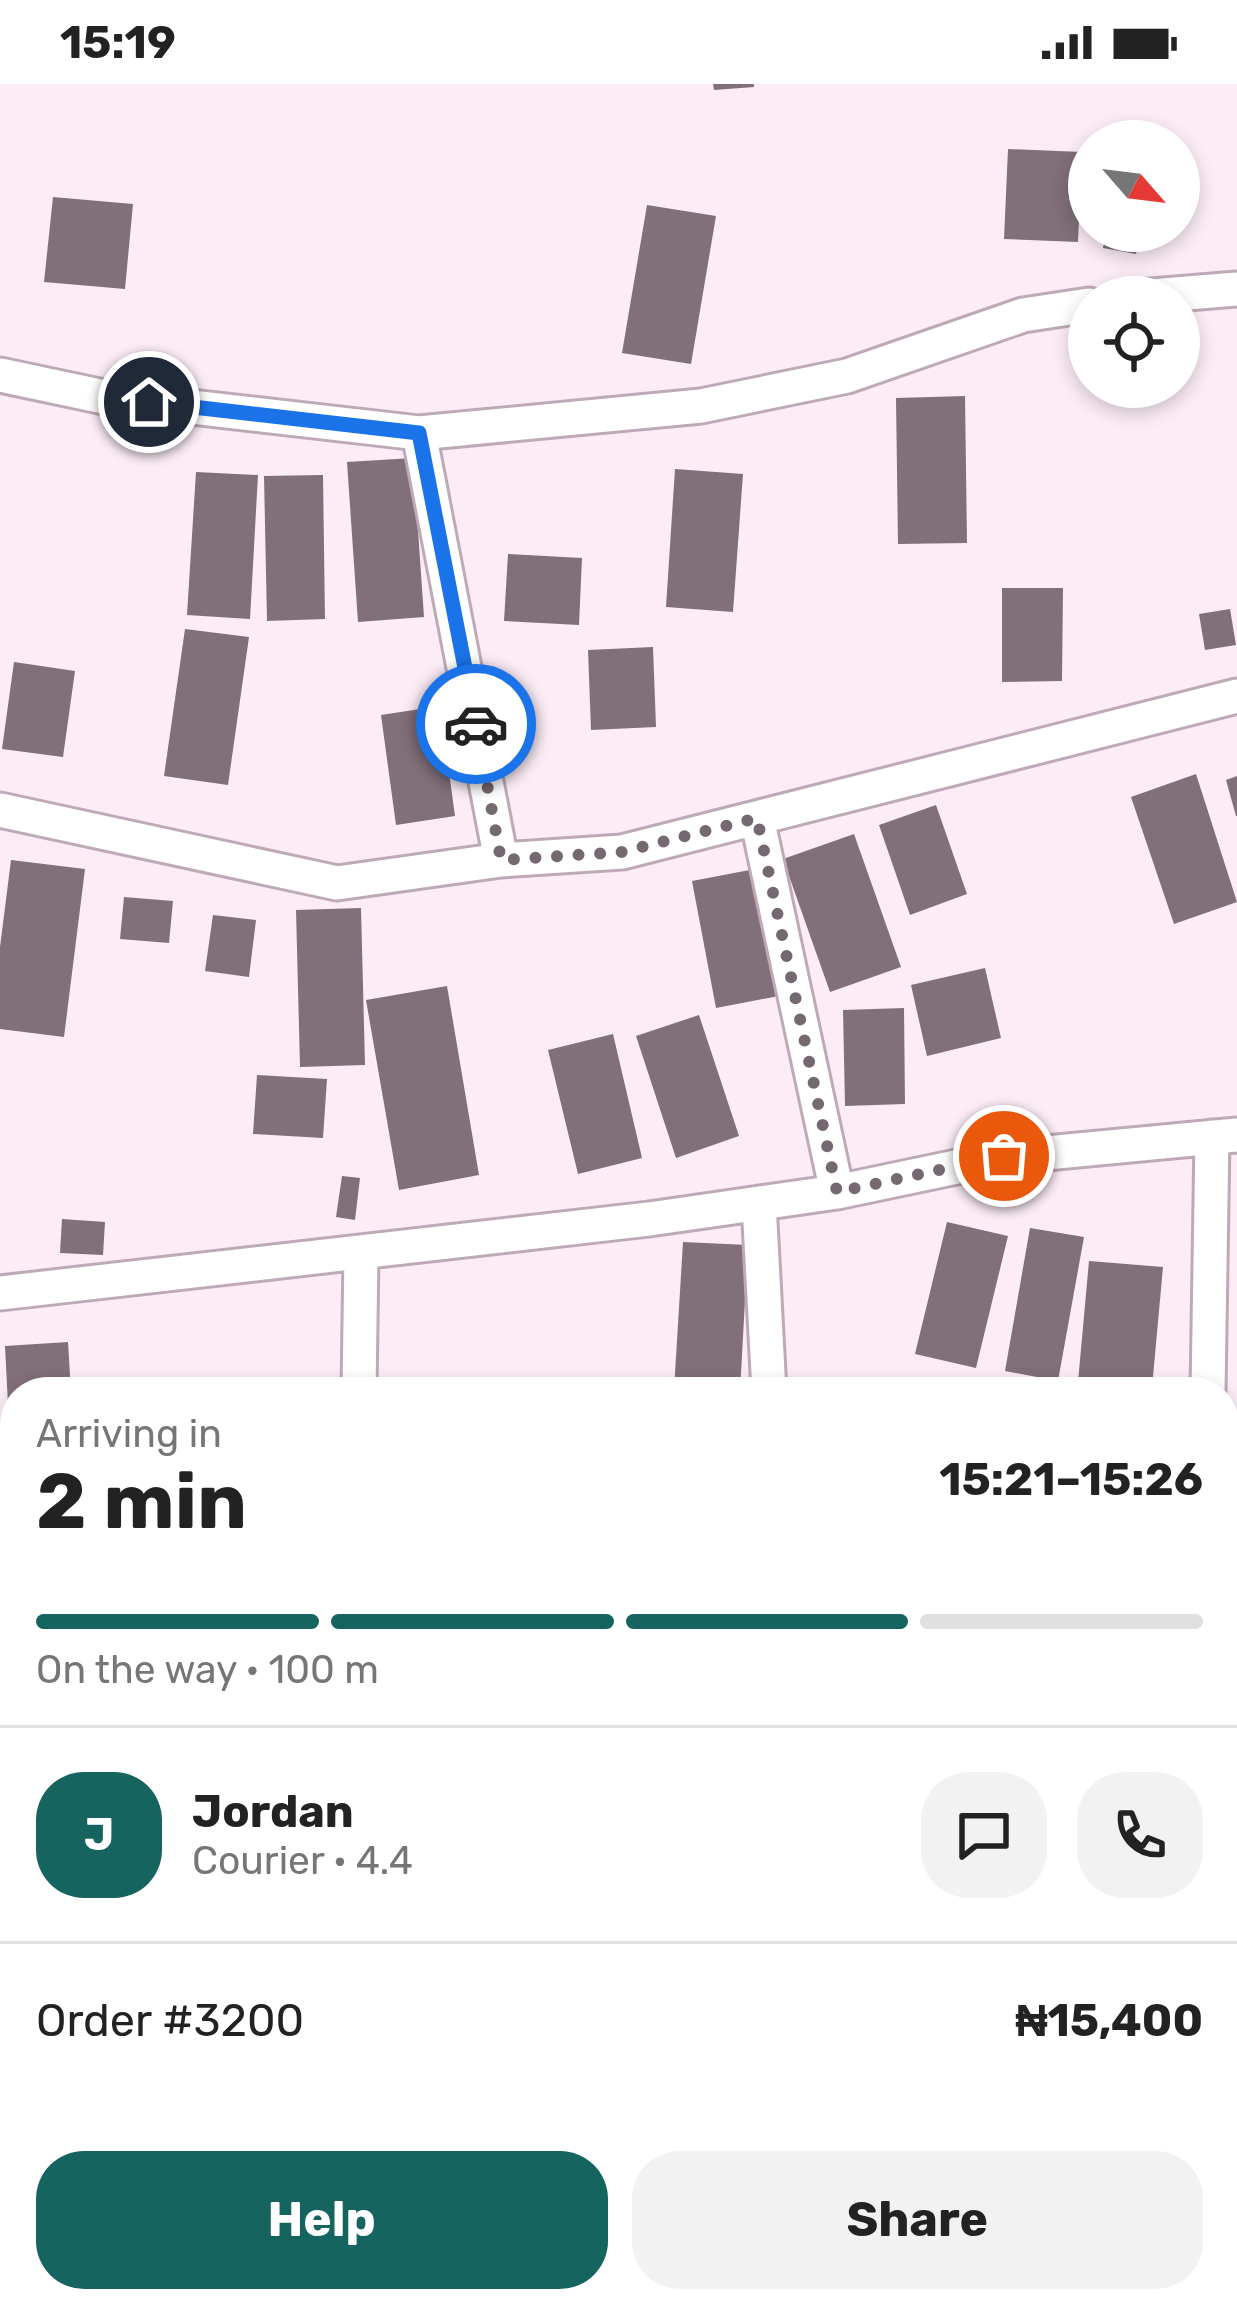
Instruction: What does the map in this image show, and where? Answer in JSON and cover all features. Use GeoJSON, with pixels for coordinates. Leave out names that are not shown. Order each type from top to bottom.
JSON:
{"type":"FeatureCollection","features":[{"type":"Feature","properties":{"kind":"street"},"geometry":{"type":"LineString","coordinates":[[1200,292],[1237,289]]}},
{"type":"Feature","properties":{"kind":"street"},"geometry":{"type":"LineString","coordinates":[[0,375],[104,397],[419,433],[701,406],[847,376],[1023,315],[1068,308]]}},
{"type":"Feature","properties":{"kind":"street"},"geometry":{"type":"LineString","coordinates":[[419,433],[501,860]]}},
{"type":"Feature","properties":{"kind":"street"},"geometry":{"type":"LineString","coordinates":[[0,811],[337,883],[501,860],[622,852],[1237,696]]}},
{"type":"Feature","properties":{"kind":"street"},"geometry":{"type":"LineString","coordinates":[[757,818],[837,1192]]}},
{"type":"Feature","properties":{"kind":"street"},"geometry":{"type":"LineString","coordinates":[[0,1293],[361,1254],[759,1203],[837,1192],[1004,1156],[1224,1136],[1209,1377]]}},
{"type":"Feature","properties":{"kind":"street"},"geometry":{"type":"LineString","coordinates":[[759,1203],[769,1377]]}},
{"type":"Feature","properties":{"kind":"street"},"geometry":{"type":"LineString","coordinates":[[359,1377],[361,1254]]}},
{"type":"Feature","properties":{"kind":"building"},"geometry":{"type":"Polygon","coordinates":[[[713,84],[754,84],[754,87],[714,90],[713,84]]]}},
{"type":"Feature","properties":{"kind":"building"},"geometry":{"type":"Polygon","coordinates":[[[1008,149],[1068,151],[1068,242],[1004,239],[1008,149]]]}},
{"type":"Feature","properties":{"kind":"building"},"geometry":{"type":"Polygon","coordinates":[[[53,197],[133,204],[125,289],[44,282],[53,197]]]}},
{"type":"Feature","properties":{"kind":"building"},"geometry":{"type":"Polygon","coordinates":[[[647,205],[716,216],[691,364],[622,353],[647,205]]]}},
{"type":"Feature","properties":{"kind":"building"},"geometry":{"type":"Polygon","coordinates":[[[965,396],[967,543],[898,544],[896,398],[965,396]]]}},
{"type":"Feature","properties":{"kind":"building"},"geometry":{"type":"Polygon","coordinates":[[[413,458],[424,617],[358,622],[347,462],[413,458]]]}},
{"type":"Feature","properties":{"kind":"building"},"geometry":{"type":"Polygon","coordinates":[[[675,469],[743,474],[733,612],[666,607],[675,469]]]}},
{"type":"Feature","properties":{"kind":"building"},"geometry":{"type":"Polygon","coordinates":[[[196,472],[258,475],[250,619],[187,615],[196,472]]]}},
{"type":"Feature","properties":{"kind":"building"},"geometry":{"type":"Polygon","coordinates":[[[323,475],[325,619],[267,621],[264,476],[323,475]]]}},
{"type":"Feature","properties":{"kind":"building"},"geometry":{"type":"Polygon","coordinates":[[[508,554],[582,558],[579,625],[504,621],[508,554]]]}},
{"type":"Feature","properties":{"kind":"building"},"geometry":{"type":"Polygon","coordinates":[[[1002,588],[1063,588],[1062,681],[1002,682],[1002,588]]]}},
{"type":"Feature","properties":{"kind":"building"},"geometry":{"type":"Polygon","coordinates":[[[1230,609],[1236,645],[1205,650],[1199,614],[1230,609]]]}},
{"type":"Feature","properties":{"kind":"building"},"geometry":{"type":"Polygon","coordinates":[[[185,629],[249,637],[228,785],[164,776],[185,629]]]}},
{"type":"Feature","properties":{"kind":"building"},"geometry":{"type":"Polygon","coordinates":[[[653,647],[656,727],[591,730],[588,650],[653,647]]]}},
{"type":"Feature","properties":{"kind":"building"},"geometry":{"type":"Polygon","coordinates":[[[14,662],[75,671],[63,757],[2,749],[14,662]]]}},
{"type":"Feature","properties":{"kind":"building"},"geometry":{"type":"Polygon","coordinates":[[[440,706],[455,816],[396,825],[381,715],[440,706]]]}},
{"type":"Feature","properties":{"kind":"building"},"geometry":{"type":"Polygon","coordinates":[[[1196,774],[1237,902],[1174,924],[1131,797],[1196,774]]]}},
{"type":"Feature","properties":{"kind":"building"},"geometry":{"type":"Polygon","coordinates":[[[1237,776],[1237,816],[1236,816],[1226,780],[1237,776]]]}},
{"type":"Feature","properties":{"kind":"building"},"geometry":{"type":"Polygon","coordinates":[[[936,805],[967,894],[910,915],[879,825],[936,805]]]}},
{"type":"Feature","properties":{"kind":"building"},"geometry":{"type":"Polygon","coordinates":[[[854,834],[901,967],[830,992],[783,859],[854,834]]]}},
{"type":"Feature","properties":{"kind":"building"},"geometry":{"type":"Polygon","coordinates":[[[11,860],[85,869],[64,1037],[0,1029],[0,947],[11,860]]]}},
{"type":"Feature","properties":{"kind":"building"},"geometry":{"type":"Polygon","coordinates":[[[755,869],[779,996],[716,1008],[692,881],[755,869]]]}},
{"type":"Feature","properties":{"kind":"building"},"geometry":{"type":"Polygon","coordinates":[[[124,897],[173,901],[169,943],[120,939],[124,897]]]}},
{"type":"Feature","properties":{"kind":"building"},"geometry":{"type":"Polygon","coordinates":[[[361,908],[365,1065],[300,1067],[296,910],[361,908]]]}},
{"type":"Feature","properties":{"kind":"building"},"geometry":{"type":"Polygon","coordinates":[[[213,915],[256,920],[249,977],[205,971],[213,915]]]}},
{"type":"Feature","properties":{"kind":"building"},"geometry":{"type":"Polygon","coordinates":[[[985,968],[1001,1038],[927,1056],[911,985],[985,968]]]}},
{"type":"Feature","properties":{"kind":"building"},"geometry":{"type":"Polygon","coordinates":[[[447,986],[479,1175],[399,1190],[366,1000],[447,986]]]}},
{"type":"Feature","properties":{"kind":"building"},"geometry":{"type":"Polygon","coordinates":[[[904,1008],[905,1104],[845,1106],[843,1010],[904,1008]]]}},
{"type":"Feature","properties":{"kind":"building"},"geometry":{"type":"Polygon","coordinates":[[[699,1015],[739,1136],[676,1158],[636,1036],[699,1015]]]}},
{"type":"Feature","properties":{"kind":"building"},"geometry":{"type":"Polygon","coordinates":[[[613,1034],[642,1158],[578,1174],[548,1050],[613,1034]]]}},
{"type":"Feature","properties":{"kind":"building"},"geometry":{"type":"Polygon","coordinates":[[[257,1075],[327,1079],[323,1138],[253,1134],[257,1075]]]}},
{"type":"Feature","properties":{"kind":"building"},"geometry":{"type":"Polygon","coordinates":[[[342,1176],[360,1178],[355,1220],[336,1217],[342,1176]]]}},
{"type":"Feature","properties":{"kind":"building"},"geometry":{"type":"Polygon","coordinates":[[[62,1219],[105,1222],[103,1255],[60,1253],[62,1219]]]}},
{"type":"Feature","properties":{"kind":"building"},"geometry":{"type":"Polygon","coordinates":[[[947,1222],[1008,1236],[976,1368],[915,1354],[947,1222]]]}},
{"type":"Feature","properties":{"kind":"building"},"geometry":{"type":"Polygon","coordinates":[[[1030,1228],[1084,1237],[1059,1377],[1005,1371],[1030,1228]]]}},
{"type":"Feature","properties":{"kind":"building"},"geometry":{"type":"Polygon","coordinates":[[[683,1242],[748,1245],[741,1377],[675,1377],[683,1242]]]}},
{"type":"Feature","properties":{"kind":"building"},"geometry":{"type":"Polygon","coordinates":[[[1089,1261],[1163,1267],[1153,1377],[1078,1377],[1089,1261]]]}},
{"type":"Feature","properties":{"kind":"building"},"geometry":{"type":"Polygon","coordinates":[[[68,1342],[70,1377],[7,1377],[5,1346],[68,1342]]]}},
{"type":"Feature","properties":{"kind":"way so far"},"geometry":{"type":"LineString","coordinates":[[476,724],[501,860],[622,852],[757,818],[837,1192],[1004,1156]]}},
{"type":"Feature","properties":{"kind":"route"},"geometry":{"type":"LineString","coordinates":[[149,402],[419,433],[476,724]]}}]}
